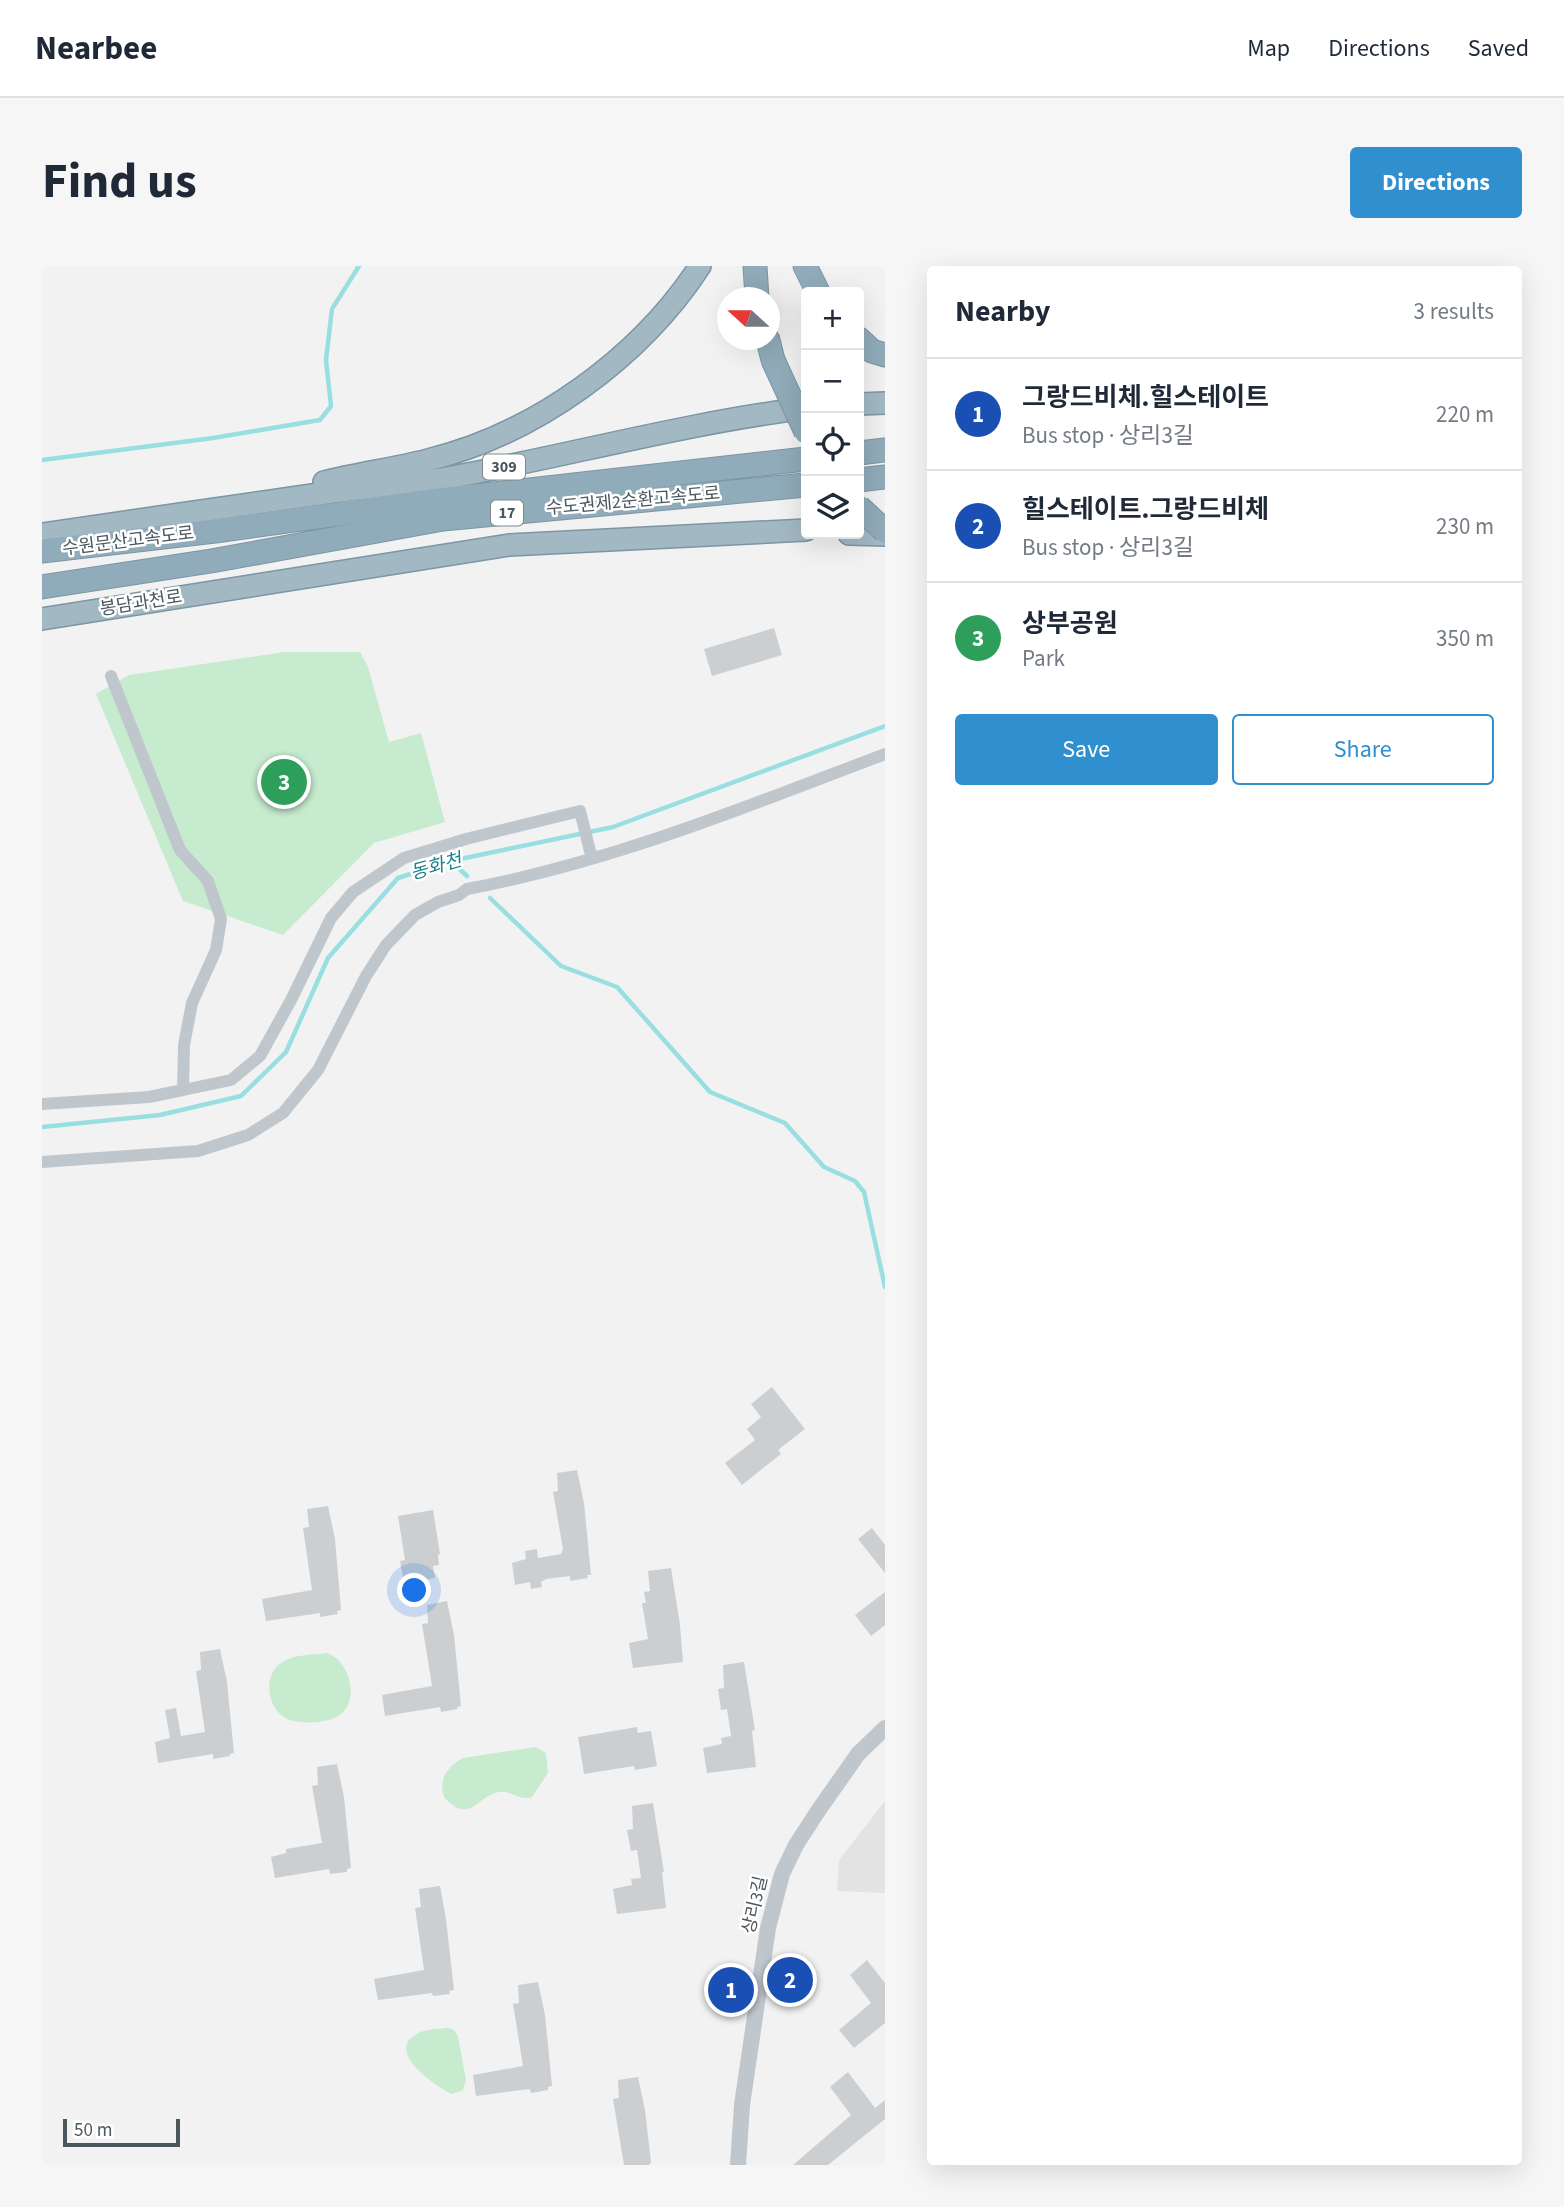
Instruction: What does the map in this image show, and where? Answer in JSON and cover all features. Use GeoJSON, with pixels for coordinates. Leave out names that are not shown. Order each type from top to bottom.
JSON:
{"type":"FeatureCollection","features":[{"type":"Feature","properties":{"kind":"highway"},"geometry":{"type":"LineString","coordinates":[[200,513],[361,472],[429,460],[488,440],[572,394],[629,349],[660,318],[700,266]]}},
{"type":"Feature","properties":{"kind":"highway"},"geometry":{"type":"LineString","coordinates":[[755,266],[756,287]]}},
{"type":"Feature","properties":{"kind":"highway"},"geometry":{"type":"LineString","coordinates":[[805,266],[816,287]]}},
{"type":"Feature","properties":{"kind":"highway"},"geometry":{"type":"LineString","coordinates":[[864,344],[872,351],[885,355]]}},
{"type":"Feature","properties":{"kind":"highway"},"geometry":{"type":"LineString","coordinates":[[770,350],[801,421]]}},
{"type":"Feature","properties":{"kind":"highway"},"geometry":{"type":"LineString","coordinates":[[864,404],[885,403]]}},
{"type":"Feature","properties":{"kind":"highway","name":"309"},"geometry":{"type":"LineString","coordinates":[[42,534],[448,478],[742,416],[801,409]]}},
{"type":"Feature","properties":{"kind":"highway"},"geometry":{"type":"LineString","coordinates":[[864,452],[885,450]]}},
{"type":"Feature","properties":{"kind":"highway","name":"수도권제2순환고속도로"},"geometry":{"type":"LineString","coordinates":[[215,531],[439,500],[801,459]]}},
{"type":"Feature","properties":{"kind":"highway"},"geometry":{"type":"LineString","coordinates":[[864,479],[885,477]]}},
{"type":"Feature","properties":{"kind":"highway","name":"수도권제2순환고속도로"},"geometry":{"type":"LineString","coordinates":[[211,561],[443,519],[801,485]]}},
{"type":"Feature","properties":{"kind":"highway"},"geometry":{"type":"LineString","coordinates":[[864,512],[885,533]]}},
{"type":"Feature","properties":{"kind":"highway"},"geometry":{"type":"LineString","coordinates":[[864,524],[885,522]]}},
{"type":"Feature","properties":{"kind":"highway","name":"봉담과천로"},"geometry":{"type":"LineString","coordinates":[[42,619],[509,545],[801,530]]}},
{"type":"Feature","properties":{"kind":"highway","name":"수원문산고속도로"},"geometry":{"type":"LineString","coordinates":[[42,551],[215,531]]}},
{"type":"Feature","properties":{"kind":"highway"},"geometry":{"type":"LineString","coordinates":[[864,534],[885,533]]}},
{"type":"Feature","properties":{"kind":"highway","name":"수원문산고속도로"},"geometry":{"type":"LineString","coordinates":[[42,587],[211,561]]}},
{"type":"Feature","properties":{"kind":"street"},"geometry":{"type":"LineString","coordinates":[[111,676],[180,850],[208,881],[221,919],[216,950],[192,1003],[184,1045],[183,1090]]}},
{"type":"Feature","properties":{"kind":"street"},"geometry":{"type":"LineString","coordinates":[[42,1162],[198,1151],[248,1135],[283,1113],[318,1070],[366,976],[386,944],[415,915],[467,889],[543,873],[592,855],[705,822],[885,754]]}},
{"type":"Feature","properties":{"kind":"street"},"geometry":{"type":"LineString","coordinates":[[42,1104],[149,1097],[230,1080],[260,1056],[331,918],[353,892],[404,858],[466,839],[580,811],[592,855]]}},
{"type":"Feature","properties":{"kind":"street","name":"상리3길"},"geometry":{"type":"LineString","coordinates":[[738,2165],[741,2105],[768,1928],[782,1874],[796,1845],[858,1754],[885,1728]]}},
{"type":"Feature","properties":{"kind":"shaded area"},"geometry":{"type":"Polygon","coordinates":[[[885,1801],[885,1893],[837,1891],[839,1860],[885,1801]]]}},
{"type":"Feature","properties":{"kind":"green space"},"geometry":{"type":"Polygon","coordinates":[[[284,652],[360,652],[368,667],[389,742],[421,733],[445,822],[374,843],[283,935],[183,901],[96,694],[129,675],[284,652]]]}},
{"type":"Feature","properties":{"kind":"green space"},"geometry":{"type":"Polygon","coordinates":[[[327,1653],[340,1662],[349,1678],[350,1696],[344,1711],[329,1720],[319,1722],[307,1723],[287,1719],[280,1714],[271,1699],[269,1690],[272,1673],[277,1666],[289,1659],[327,1653]]]}},
{"type":"Feature","properties":{"kind":"green space"},"geometry":{"type":"Polygon","coordinates":[[[535,1747],[546,1753],[548,1773],[532,1797],[523,1798],[499,1792],[473,1807],[460,1809],[444,1797],[443,1779],[453,1765],[463,1758],[535,1747]]]}},
{"type":"Feature","properties":{"kind":"green space"},"geometry":{"type":"Polygon","coordinates":[[[448,2028],[454,2030],[458,2036],[466,2080],[463,2090],[452,2094],[417,2069],[406,2051],[408,2042],[415,2035],[448,2028]]]}},
{"type":"Feature","properties":{"kind":"building"},"geometry":{"type":"Polygon","coordinates":[[[774,628],[782,655],[712,676],[704,649],[774,628]]]}},
{"type":"Feature","properties":{"kind":"building"},"geometry":{"type":"Polygon","coordinates":[[[772,1387],[805,1429],[778,1450],[781,1454],[742,1485],[725,1463],[755,1440],[747,1429],[761,1417],[751,1404],[772,1387]]]}},
{"type":"Feature","properties":{"kind":"building"},"geometry":{"type":"Polygon","coordinates":[[[577,1470],[584,1503],[591,1575],[570,1581],[570,1576],[546,1579],[541,1582],[542,1587],[531,1589],[530,1582],[515,1585],[512,1563],[526,1559],[525,1551],[537,1549],[538,1558],[561,1554],[563,1549],[553,1492],[558,1491],[557,1473],[577,1470]]]}},
{"type":"Feature","properties":{"kind":"building"},"geometry":{"type":"Polygon","coordinates":[[[328,1506],[335,1539],[341,1610],[337,1611],[338,1614],[320,1617],[320,1613],[266,1621],[262,1599],[312,1590],[303,1528],[309,1527],[307,1509],[328,1506]]]}},
{"type":"Feature","properties":{"kind":"building"},"geometry":{"type":"Polygon","coordinates":[[[433,1510],[440,1554],[439,1565],[433,1566],[435,1578],[404,1583],[400,1561],[405,1560],[398,1516],[433,1510]]]}},
{"type":"Feature","properties":{"kind":"building"},"geometry":{"type":"Polygon","coordinates":[[[872,1528],[885,1545],[885,1573],[858,1539],[872,1528]]]}},
{"type":"Feature","properties":{"kind":"building"},"geometry":{"type":"Polygon","coordinates":[[[671,1568],[683,1662],[633,1668],[629,1643],[648,1639],[642,1603],[646,1603],[644,1592],[650,1591],[648,1571],[671,1568]]]}},
{"type":"Feature","properties":{"kind":"building"},"geometry":{"type":"Polygon","coordinates":[[[885,1592],[885,1625],[871,1636],[855,1615],[885,1592]]]}},
{"type":"Feature","properties":{"kind":"building"},"geometry":{"type":"Polygon","coordinates":[[[447,1601],[454,1635],[461,1706],[441,1712],[440,1707],[385,1716],[382,1695],[432,1686],[422,1624],[428,1623],[427,1605],[447,1601]]]}},
{"type":"Feature","properties":{"kind":"building"},"geometry":{"type":"Polygon","coordinates":[[[220,1649],[227,1682],[234,1753],[213,1759],[213,1754],[158,1763],[155,1742],[170,1738],[165,1710],[176,1708],[181,1736],[205,1732],[196,1671],[201,1670],[200,1652],[220,1649]]]}},
{"type":"Feature","properties":{"kind":"building"},"geometry":{"type":"Polygon","coordinates":[[[744,1662],[755,1730],[752,1731],[756,1767],[707,1773],[703,1748],[722,1744],[721,1738],[731,1736],[727,1709],[721,1710],[718,1689],[724,1688],[723,1665],[744,1662]]]}},
{"type":"Feature","properties":{"kind":"building"},"geometry":{"type":"Polygon","coordinates":[[[637,1727],[638,1733],[651,1731],[657,1766],[635,1770],[634,1766],[584,1774],[578,1737],[637,1727]]]}},
{"type":"Feature","properties":{"kind":"building"},"geometry":{"type":"Polygon","coordinates":[[[337,1764],[344,1797],[351,1868],[347,1869],[347,1872],[330,1874],[329,1869],[275,1878],[271,1857],[286,1853],[286,1849],[322,1843],[312,1786],[318,1785],[317,1767],[337,1764]]]}},
{"type":"Feature","properties":{"kind":"building"},"geometry":{"type":"Polygon","coordinates":[[[653,1803],[664,1872],[666,1908],[617,1914],[613,1889],[632,1885],[631,1879],[641,1878],[637,1850],[631,1851],[627,1830],[633,1829],[632,1806],[653,1803]]]}},
{"type":"Feature","properties":{"kind":"building"},"geometry":{"type":"Polygon","coordinates":[[[440,1886],[454,1990],[449,1991],[450,1994],[433,1996],[432,1993],[378,2000],[374,1979],[424,1970],[415,1908],[421,1907],[419,1889],[440,1886]]]}},
{"type":"Feature","properties":{"kind":"building"},"geometry":{"type":"Polygon","coordinates":[[[867,1960],[885,1983],[885,2023],[854,2048],[839,2030],[871,2003],[850,1975],[867,1960]]]}},
{"type":"Feature","properties":{"kind":"building"},"geometry":{"type":"Polygon","coordinates":[[[538,1982],[545,2015],[552,2086],[548,2087],[548,2090],[531,2093],[530,2089],[476,2096],[473,2075],[523,2066],[513,2004],[519,2003],[518,1985],[538,1982]]]}},
{"type":"Feature","properties":{"kind":"building"},"geometry":{"type":"Polygon","coordinates":[[[848,2072],[875,2108],[885,2100],[885,2119],[828,2165],[793,2165],[851,2115],[830,2087],[848,2072]]]}},
{"type":"Feature","properties":{"kind":"building"},"geometry":{"type":"Polygon","coordinates":[[[638,2077],[651,2162],[649,2165],[624,2165],[613,2099],[619,2098],[618,2080],[638,2077]]]}},
{"type":"Feature","properties":{"kind":"waterway"},"geometry":{"type":"LineString","coordinates":[[42,460],[213,438],[320,420],[331,406],[326,360],[332,309],[359,266]]}},
{"type":"Feature","properties":{"kind":"waterway","name":"동화천"},"geometry":{"type":"LineString","coordinates":[[42,1127],[160,1115],[241,1096],[286,1052],[328,958],[398,878],[451,861],[613,827],[885,726]]}},
{"type":"Feature","properties":{"kind":"waterway"},"geometry":{"type":"LineString","coordinates":[[452,862],[467,876]]}},
{"type":"Feature","properties":{"kind":"waterway"},"geometry":{"type":"LineString","coordinates":[[490,898],[561,966],[617,987],[710,1092],[785,1123],[824,1167],[855,1181],[864,1192],[885,1287]]}},
{"type":"Feature","properties":{"kind":"place","name":"상부공원"},"geometry":{"type":"Point","coordinates":[284,782]}},
{"type":"Feature","properties":{"kind":"place","name":"힐스테이트.그랑드비체"},"geometry":{"type":"Point","coordinates":[790,1980]}},
{"type":"Feature","properties":{"kind":"place","name":"그랑드비체.힐스테이트"},"geometry":{"type":"Point","coordinates":[731,1990]}}]}
